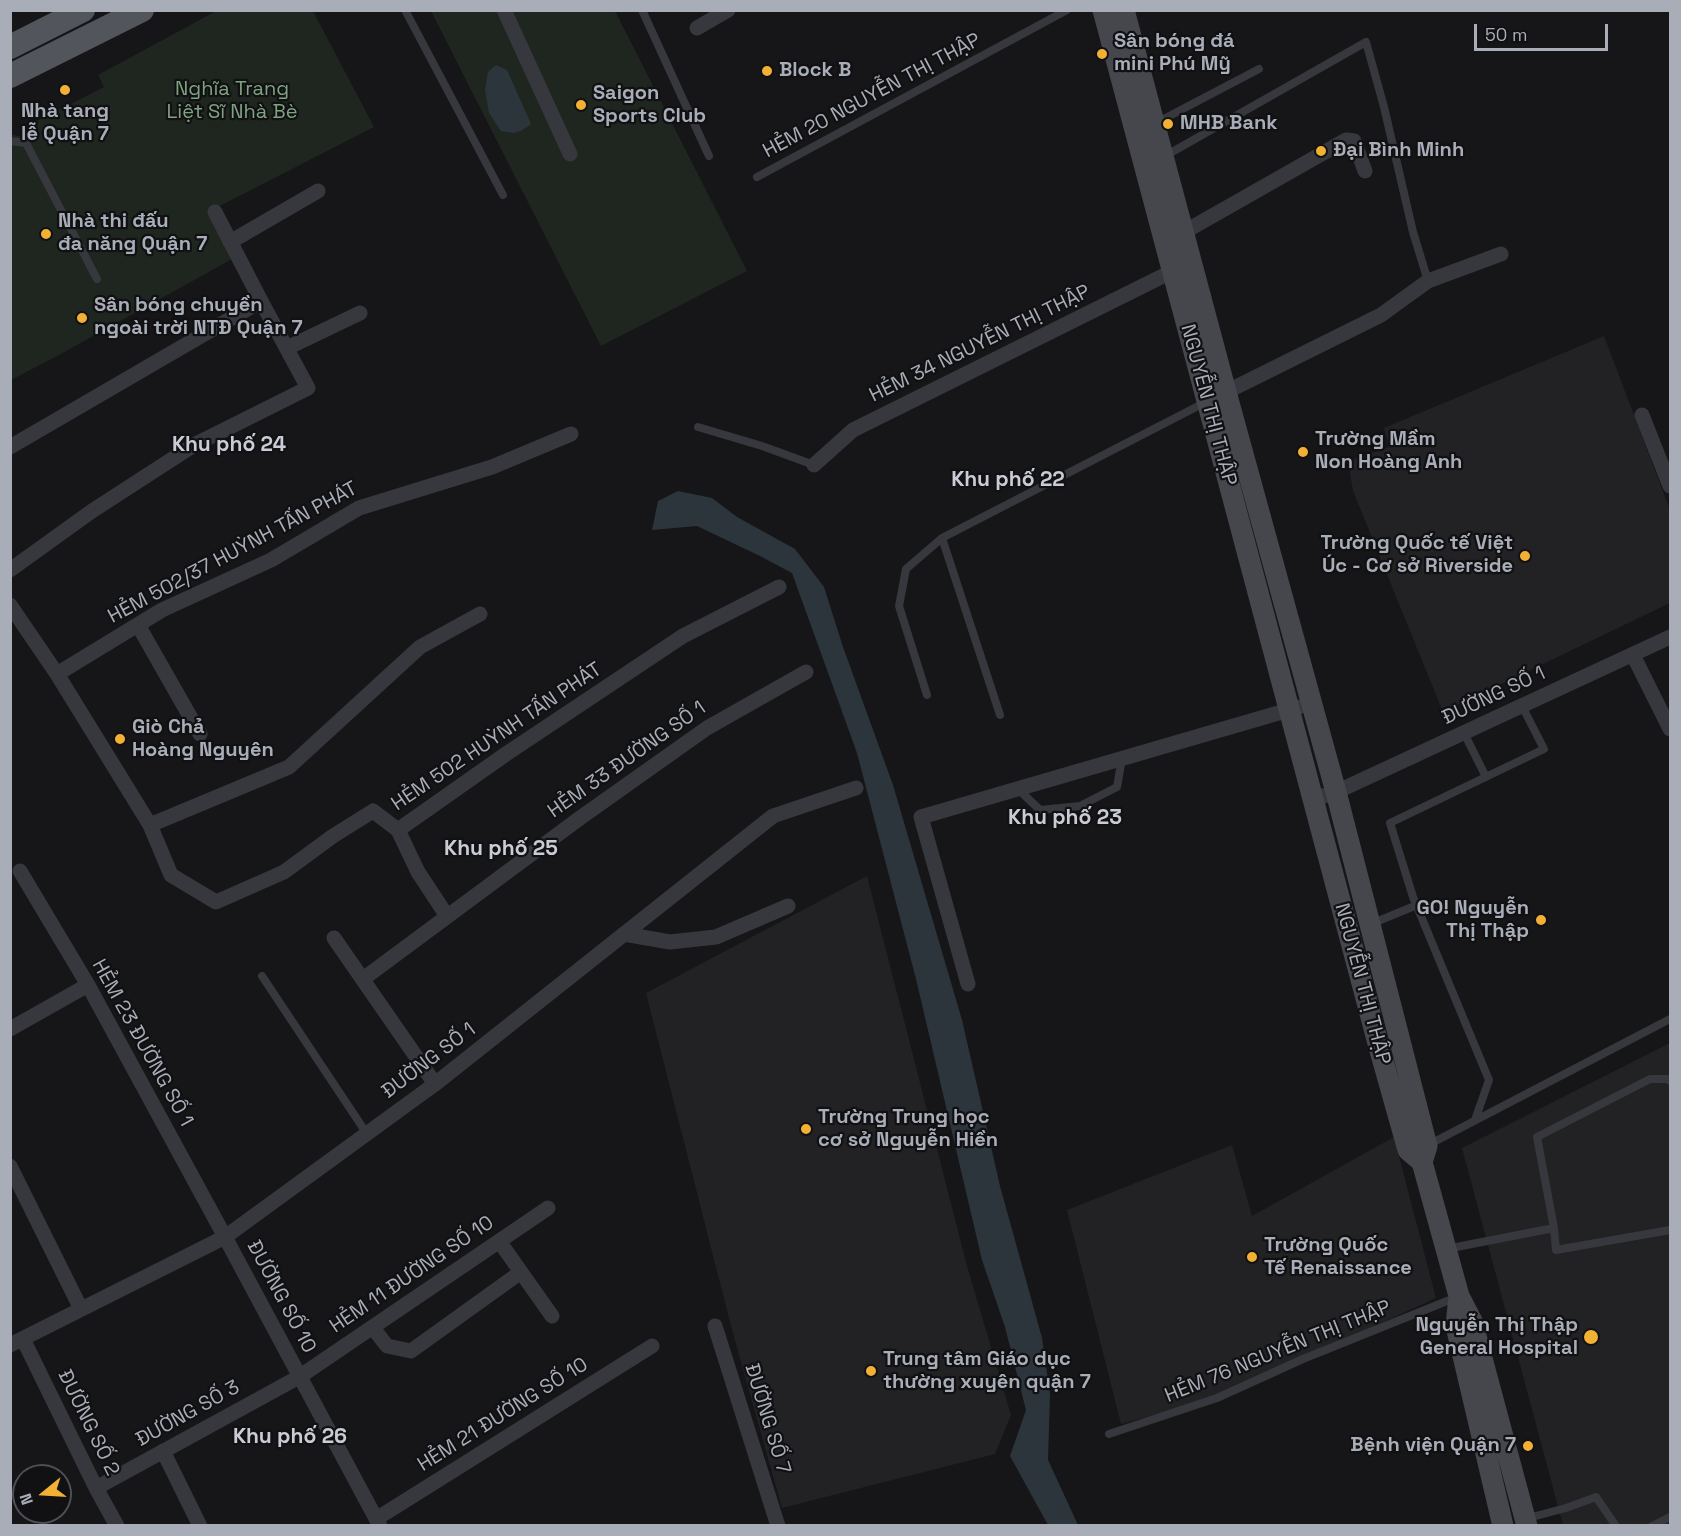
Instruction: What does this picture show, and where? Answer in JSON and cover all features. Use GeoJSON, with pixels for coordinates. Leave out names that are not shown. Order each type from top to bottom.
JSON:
{"type":"FeatureCollection","features":[{"type":"Feature","properties":{"kind":"main road"},"geometry":{"type":"LineString","coordinates":[[10,76],[142,10]]}},
{"type":"Feature","properties":{"kind":"main road","name":"NGUYỄN THỊ THẬP"},"geometry":{"type":"LineString","coordinates":[[1103,10],[1173,271],[1217,397],[1336,792],[1370,924],[1446,1249],[1459,1296],[1472,1321],[1526,1522]]}},
{"type":"Feature","properties":{"kind":"main road","name":"NGUYỄN THỊ THẬP"},"geometry":{"type":"LineString","coordinates":[[1124,10],[1184,232],[1217,397],[1290,710],[1408,1150],[1424,1154]]}},
{"type":"Feature","properties":{"kind":"main road"},"geometry":{"type":"LineString","coordinates":[[10,47],[80,11]]}},
{"type":"Feature","properties":{"kind":"main road","name":"NGUYỄN THỊ THẬP"},"geometry":{"type":"LineString","coordinates":[[1459,1296],[1456,1326],[1503,1526]]}},
{"type":"Feature","properties":{"kind":"street"},"geometry":{"type":"LineString","coordinates":[[504,10],[570,154]]}},
{"type":"Feature","properties":{"kind":"street"},"geometry":{"type":"LineString","coordinates":[[697,28],[728,10]]}},
{"type":"Feature","properties":{"kind":"street"},"geometry":{"type":"LineString","coordinates":[[1184,232],[1346,140],[1354,141],[1365,171]]}},
{"type":"Feature","properties":{"kind":"street"},"geometry":{"type":"LineString","coordinates":[[230,242],[318,190]]}},
{"type":"Feature","properties":{"kind":"street"},"geometry":{"type":"LineString","coordinates":[[10,570],[92,511],[194,445],[308,388],[215,212]]}},
{"type":"Feature","properties":{"kind":"street"},"geometry":{"type":"LineString","coordinates":[[1217,397],[1381,315],[1428,281],[1501,254]]}},
{"type":"Feature","properties":{"kind":"street","name":"HẺM 34 NGUYỄN THỊ THẬP"},"geometry":{"type":"LineString","coordinates":[[814,465],[854,430],[1173,271]]}},
{"type":"Feature","properties":{"kind":"street"},"geometry":{"type":"LineString","coordinates":[[10,447],[261,301]]}},
{"type":"Feature","properties":{"kind":"street"},"geometry":{"type":"LineString","coordinates":[[287,348],[360,313]]}},
{"type":"Feature","properties":{"kind":"street"},"geometry":{"type":"LineString","coordinates":[[1642,415],[1671,486]]}},
{"type":"Feature","properties":{"kind":"street","name":"HẺM 502/37 HUỲNH TẤN PHÁT"},"geometry":{"type":"LineString","coordinates":[[57,674],[162,609],[271,560],[359,508],[492,467],[571,434]]}},
{"type":"Feature","properties":{"kind":"street","name":"HẺM 502 HUỲNH TẤN PHÁT"},"geometry":{"type":"LineString","coordinates":[[10,605],[57,674],[150,825],[171,875],[216,902],[284,872],[333,836],[373,811],[398,830],[683,636],[779,588]]}},
{"type":"Feature","properties":{"kind":"street"},"geometry":{"type":"LineString","coordinates":[[150,825],[289,767],[420,647],[480,614]]}},
{"type":"Feature","properties":{"kind":"street"},"geometry":{"type":"LineString","coordinates":[[138,625],[200,735]]}},
{"type":"Feature","properties":{"kind":"street","name":"ĐƯỜNG SỐ 1"},"geometry":{"type":"LineString","coordinates":[[1336,792],[1671,637]]}},
{"type":"Feature","properties":{"kind":"street"},"geometry":{"type":"LineString","coordinates":[[1633,655],[1671,729]]}},
{"type":"Feature","properties":{"kind":"street","name":"HẺM 33 ĐƯỜNG SỐ 1"},"geometry":{"type":"LineString","coordinates":[[363,979],[580,818],[707,728],[806,672]]}},
{"type":"Feature","properties":{"kind":"street"},"geometry":{"type":"LineString","coordinates":[[968,984],[921,817],[1311,704]]}},
{"type":"Feature","properties":{"kind":"street","name":"ĐƯỜNG SỐ 1"},"geometry":{"type":"LineString","coordinates":[[17,1342],[225,1237],[435,1084],[773,816],[856,788]]}},
{"type":"Feature","properties":{"kind":"street"},"geometry":{"type":"LineString","coordinates":[[1314,799],[1336,792]]}},
{"type":"Feature","properties":{"kind":"street"},"geometry":{"type":"LineString","coordinates":[[398,830],[418,872],[447,916]]}},
{"type":"Feature","properties":{"kind":"street","name":"HẺM 23 ĐƯỜNG SỐ 1"},"geometry":{"type":"LineString","coordinates":[[20,871],[88,985],[225,1237]]}},
{"type":"Feature","properties":{"kind":"street"},"geometry":{"type":"LineString","coordinates":[[624,934],[670,942],[716,937],[788,906]]}},
{"type":"Feature","properties":{"kind":"street"},"geometry":{"type":"LineString","coordinates":[[334,938],[435,1084]]}},
{"type":"Feature","properties":{"kind":"street"},"geometry":{"type":"LineString","coordinates":[[10,1029],[88,985]]}},
{"type":"Feature","properties":{"kind":"street"},"geometry":{"type":"LineString","coordinates":[[10,1166],[81,1309]]}},
{"type":"Feature","properties":{"kind":"street","name":"HẺM 11 ĐƯỜNG SỐ 10"},"geometry":{"type":"LineString","coordinates":[[299,1377],[548,1208]]}},
{"type":"Feature","properties":{"kind":"street","name":"ĐƯỜNG SỐ 10"},"geometry":{"type":"LineString","coordinates":[[225,1237],[378,1522]]}},
{"type":"Feature","properties":{"kind":"street"},"geometry":{"type":"LineString","coordinates":[[500,1241],[552,1316]]}},
{"type":"Feature","properties":{"kind":"street"},"geometry":{"type":"LineString","coordinates":[[373,1328],[387,1346],[411,1351],[521,1272]]}},
{"type":"Feature","properties":{"kind":"street","name":"ĐƯỜNG SỐ 7"},"geometry":{"type":"LineString","coordinates":[[716,1326],[778,1526]]}},
{"type":"Feature","properties":{"kind":"street","name":"ĐƯỜNG SỐ 2"},"geometry":{"type":"LineString","coordinates":[[17,1342],[117,1526]]}},
{"type":"Feature","properties":{"kind":"street","name":"HẺM 21 ĐƯỜNG SỐ 10"},"geometry":{"type":"LineString","coordinates":[[378,1522],[652,1346]]}},
{"type":"Feature","properties":{"kind":"street","name":"ĐƯỜNG SỐ 3"},"geometry":{"type":"LineString","coordinates":[[96,1488],[299,1377]]}},
{"type":"Feature","properties":{"kind":"street"},"geometry":{"type":"LineString","coordinates":[[163,1451],[200,1526]]}},
{"type":"Feature","properties":{"kind":"lane"},"geometry":{"type":"LineString","coordinates":[[405,10],[503,195]]}},
{"type":"Feature","properties":{"kind":"lane"},"geometry":{"type":"LineString","coordinates":[[642,10],[709,156]]}},
{"type":"Feature","properties":{"kind":"lane","name":"HẺM 20 NGUYỄN THỊ THẬP"},"geometry":{"type":"LineString","coordinates":[[757,177],[1067,10]]}},
{"type":"Feature","properties":{"kind":"lane"},"geometry":{"type":"LineString","coordinates":[[1164,157],[1366,42],[1384,107],[1413,232],[1428,281]]}},
{"type":"Feature","properties":{"kind":"lane"},"geometry":{"type":"LineString","coordinates":[[1155,124],[1259,69]]}},
{"type":"Feature","properties":{"kind":"lane"},"geometry":{"type":"LineString","coordinates":[[10,141],[26,143],[97,279]]}},
{"type":"Feature","properties":{"kind":"lane"},"geometry":{"type":"LineString","coordinates":[[927,694],[899,606],[906,569],[942,538],[1217,397]]}},
{"type":"Feature","properties":{"kind":"lane"},"geometry":{"type":"LineString","coordinates":[[698,427],[762,446],[814,465]]}},
{"type":"Feature","properties":{"kind":"lane"},"geometry":{"type":"LineString","coordinates":[[942,538],[1000,715]]}},
{"type":"Feature","properties":{"kind":"lane"},"geometry":{"type":"LineString","coordinates":[[1475,1120],[1489,1080],[1416,906],[1390,823],[1544,748],[1522,706]]}},
{"type":"Feature","properties":{"kind":"lane"},"geometry":{"type":"LineString","coordinates":[[1464,733],[1486,777]]}},
{"type":"Feature","properties":{"kind":"lane"},"geometry":{"type":"LineString","coordinates":[[1017,788],[1040,810],[1080,806],[1117,787],[1122,758]]}},
{"type":"Feature","properties":{"kind":"lane"},"geometry":{"type":"LineString","coordinates":[[1370,924],[1416,906]]}},
{"type":"Feature","properties":{"kind":"lane"},"geometry":{"type":"LineString","coordinates":[[262,976],[368,1134]]}},
{"type":"Feature","properties":{"kind":"lane"},"geometry":{"type":"LineString","coordinates":[[1424,1154],[1475,1120],[1671,1019]]}},
{"type":"Feature","properties":{"kind":"lane"},"geometry":{"type":"LineString","coordinates":[[1671,1081],[1650,1079],[1537,1137],[1556,1250],[1671,1230]]}},
{"type":"Feature","properties":{"kind":"lane"},"geometry":{"type":"LineString","coordinates":[[1446,1249],[1554,1228]]}},
{"type":"Feature","properties":{"kind":"lane","name":"HẺM 76 NGUYỄN THỊ THẬP"},"geometry":{"type":"LineString","coordinates":[[1108,1434],[1217,1398],[1303,1359],[1459,1296]]}},
{"type":"Feature","properties":{"kind":"lane"},"geometry":{"type":"LineString","coordinates":[[1526,1522],[1596,1497],[1616,1526]]}},
{"type":"Feature","properties":{"kind":"lane"},"geometry":{"type":"LineString","coordinates":[[1652,1526],[1671,1517]]}},
{"type":"Feature","properties":{"kind":"shaded area"},"geometry":{"type":"Polygon","coordinates":[[[496,65],[507,70],[531,124],[521,131],[513,133],[501,131],[489,113],[485,90],[488,72],[496,65]]]}},
{"type":"Feature","properties":{"kind":"shaded area","name":"Trường Quốc tế Việt Úc - Cơ sở Riverside"},"geometry":{"type":"Polygon","coordinates":[[[1604,336],[1670,510],[1670,603],[1443,712],[1353,491],[1348,461],[1389,447],[1384,428],[1604,336]]]}},
{"type":"Feature","properties":{"kind":"shaded area"},"geometry":{"type":"Polygon","coordinates":[[[678,491],[712,498],[737,517],[795,549],[824,587],[843,647],[893,785],[962,1020],[1000,1186],[1042,1338],[1050,1394],[1048,1460],[1078,1525],[1048,1525],[1010,1456],[1026,1410],[1005,1327],[982,1260],[916,979],[857,753],[792,573],[697,526],[652,530],[658,501],[678,491]]]}},
{"type":"Feature","properties":{"kind":"shaded area","name":"Trường Trung học cơ sở Nguyễn Hiền"},"geometry":{"type":"Polygon","coordinates":[[[867,876],[967,1266],[1011,1415],[995,1454],[782,1508],[731,1326],[646,993],[867,876]]]}},
{"type":"Feature","properties":{"kind":"shaded area","name":"Nguyễn Thị Thập General Hospital"},"geometry":{"type":"Polygon","coordinates":[[[1670,1043],[1670,1525],[1563,1525],[1462,1148],[1670,1043]]]}},
{"type":"Feature","properties":{"kind":"shaded area","name":"Trường Quốc Tế Renaissance"},"geometry":{"type":"Polygon","coordinates":[[[1394,1137],[1436,1298],[1217,1398],[1121,1424],[1067,1210],[1232,1145],[1252,1216],[1394,1137]]]}},
{"type":"Feature","properties":{"kind":"green space","name":"Nghĩa Trang Liệt Sĩ Nhà Bè"},"geometry":{"type":"Polygon","coordinates":[[[218,10],[313,11],[374,127],[210,211],[234,258],[11,380],[10,134],[31,139],[25,127],[104,87],[98,75],[218,10]]]}},
{"type":"Feature","properties":{"kind":"green space"},"geometry":{"type":"Polygon","coordinates":[[[431,11],[615,11],[747,271],[601,346],[431,11]]]}},
{"type":"Feature","properties":{"kind":"place","name":"Sân bóng đá mini Phú Mỹ"},"geometry":{"type":"Point","coordinates":[1102,54]}},
{"type":"Feature","properties":{"kind":"place","name":"Block B"},"geometry":{"type":"Point","coordinates":[767,71]}},
{"type":"Feature","properties":{"kind":"place","name":"Nhà tang lễ Quận 7"},"geometry":{"type":"Point","coordinates":[65,90]}},
{"type":"Feature","properties":{"kind":"place","name":"Saigon Sports Club"},"geometry":{"type":"Point","coordinates":[581,105]}},
{"type":"Feature","properties":{"kind":"place","name":"MHB Bank"},"geometry":{"type":"Point","coordinates":[1168,124]}},
{"type":"Feature","properties":{"kind":"place","name":"Đại Bình Minh"},"geometry":{"type":"Point","coordinates":[1321,151]}},
{"type":"Feature","properties":{"kind":"place","name":"Nhà thi đấu đa năng Quận 7"},"geometry":{"type":"Point","coordinates":[46,234]}},
{"type":"Feature","properties":{"kind":"place","name":"Sân bóng chuyền ngoài trời NTĐ Quận 7"},"geometry":{"type":"Point","coordinates":[82,318]}},
{"type":"Feature","properties":{"kind":"place","name":"Trường Mầm Non Hoàng Anh"},"geometry":{"type":"Point","coordinates":[1303,452]}},
{"type":"Feature","properties":{"kind":"place","name":"Trường Quốc tế Việt Úc - Cơ sở Riverside"},"geometry":{"type":"Point","coordinates":[1525,556]}},
{"type":"Feature","properties":{"kind":"place","name":"Giò Chả Hoàng Nguyên"},"geometry":{"type":"Point","coordinates":[120,739]}},
{"type":"Feature","properties":{"kind":"place","name":"GO! Nguyễn Thị Thập"},"geometry":{"type":"Point","coordinates":[1541,920]}},
{"type":"Feature","properties":{"kind":"place","name":"Trường Trung học cơ sở Nguyễn Hiền"},"geometry":{"type":"Point","coordinates":[806,1129]}},
{"type":"Feature","properties":{"kind":"place","name":"Trường Quốc Tế Renaissance"},"geometry":{"type":"Point","coordinates":[1252,1257]}},
{"type":"Feature","properties":{"kind":"place","name":"Nguyễn Thị Thập General Hospital"},"geometry":{"type":"Point","coordinates":[1591,1337]}},
{"type":"Feature","properties":{"kind":"place","name":"Trung tâm Giáo dục thường xuyên quận 7"},"geometry":{"type":"Point","coordinates":[871,1371]}},
{"type":"Feature","properties":{"kind":"place","name":"Bệnh viện Quận 7"},"geometry":{"type":"Point","coordinates":[1528,1446]}},
{"type":"Feature","properties":{"kind":"district","name":"Khu phố 24"},"geometry":{"type":"Point","coordinates":[229,445]}},
{"type":"Feature","properties":{"kind":"district","name":"Khu phố 22"},"geometry":{"type":"Point","coordinates":[1008,480]}},
{"type":"Feature","properties":{"kind":"district","name":"Khu phố 23"},"geometry":{"type":"Point","coordinates":[1065,818]}},
{"type":"Feature","properties":{"kind":"district","name":"Khu phố 25"},"geometry":{"type":"Point","coordinates":[501,849]}},
{"type":"Feature","properties":{"kind":"district","name":"Khu phố 26"},"geometry":{"type":"Point","coordinates":[290,1437]}}]}
